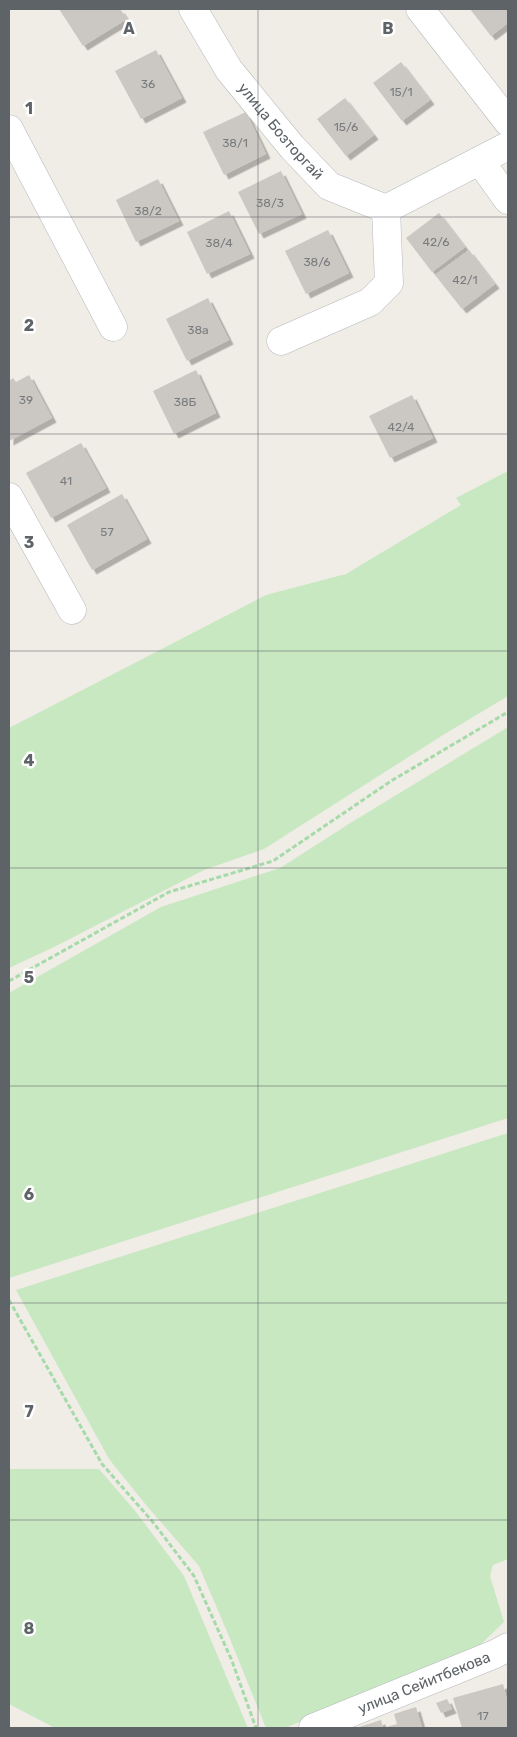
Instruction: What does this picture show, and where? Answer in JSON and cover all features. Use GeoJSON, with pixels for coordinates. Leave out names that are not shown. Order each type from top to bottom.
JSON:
{"type":"FeatureCollection","features":[{"type":"Feature","properties":{"kind":"street","name":"улица Бозторгай"},"geometry":{"type":"LineString","coordinates":[[193,9],[229,70],[292,146],[329,186],[386,209]]}},
{"type":"Feature","properties":{"kind":"street"},"geometry":{"type":"LineString","coordinates":[[420,9],[508,122]]}},
{"type":"Feature","properties":{"kind":"street"},"geometry":{"type":"LineString","coordinates":[[9,129],[113,326]]}},
{"type":"Feature","properties":{"kind":"street"},"geometry":{"type":"LineString","coordinates":[[281,341],[370,302],[389,283],[386,209],[508,146]]}},
{"type":"Feature","properties":{"kind":"street"},"geometry":{"type":"LineString","coordinates":[[480,161],[508,200]]}},
{"type":"Feature","properties":{"kind":"street"},"geometry":{"type":"LineString","coordinates":[[9,497],[72,610]]}},
{"type":"Feature","properties":{"kind":"street","name":"улица Сейитбекова"},"geometry":{"type":"LineString","coordinates":[[313,1728],[508,1647]]}},
{"type":"Feature","properties":{"kind":"path"},"geometry":{"type":"LineString","coordinates":[[9,981],[169,892],[273,862],[392,780],[508,712]]}},
{"type":"Feature","properties":{"kind":"path"},"geometry":{"type":"LineString","coordinates":[[9,1300],[102,1464],[152,1521],[194,1576],[232,1661],[256,1728]]}},
{"type":"Feature","properties":{"kind":"green space"},"geometry":{"type":"Polygon","coordinates":[[[508,471],[508,696],[264,849],[204,870],[9,968],[9,728],[266,595],[346,574],[461,505],[456,498],[508,471]]]}},
{"type":"Feature","properties":{"kind":"green space"},"geometry":{"type":"Polygon","coordinates":[[[508,727],[508,1118],[9,1278],[9,993],[161,907],[280,868],[508,727]]]}},
{"type":"Feature","properties":{"kind":"green space"},"geometry":{"type":"Polygon","coordinates":[[[508,1133],[508,1559],[493,1565],[490,1576],[504,1622],[477,1648],[285,1728],[266,1728],[199,1566],[109,1459],[16,1290],[508,1133]]]}},
{"type":"Feature","properties":{"kind":"green space"},"geometry":{"type":"Polygon","coordinates":[[[9,1469],[99,1469],[136,1512],[184,1576],[248,1728],[55,1728],[9,1704],[9,1469]]]}},
{"type":"Feature","properties":{"kind":"building"},"geometry":{"type":"Polygon","coordinates":[[[59,9],[120,9],[127,19],[83,46],[59,9]]]}},
{"type":"Feature","properties":{"kind":"building"},"geometry":{"type":"Polygon","coordinates":[[[470,9],[508,9],[508,23],[491,36],[470,9]]]}},
{"type":"Feature","properties":{"kind":"building"},"geometry":{"type":"Polygon","coordinates":[[[156,50],[182,98],[141,119],[115,71],[156,50]]]}},
{"type":"Feature","properties":{"kind":"building"},"geometry":{"type":"Polygon","coordinates":[[[401,62],[430,100],[402,121],[373,83],[401,62]]]}},
{"type":"Feature","properties":{"kind":"building"},"geometry":{"type":"Polygon","coordinates":[[[345,98],[374,135],[346,156],[317,119],[345,98]]]}},
{"type":"Feature","properties":{"kind":"building"},"geometry":{"type":"Polygon","coordinates":[[[246,112],[266,154],[224,175],[203,132],[246,112]]]}},
{"type":"Feature","properties":{"kind":"building"},"geometry":{"type":"Polygon","coordinates":[[[281,171],[302,214],[259,234],[238,192],[281,171]]]}},
{"type":"Feature","properties":{"kind":"building"},"geometry":{"type":"Polygon","coordinates":[[[158,179],[179,221],[136,242],[116,200],[158,179]]]}},
{"type":"Feature","properties":{"kind":"building"},"geometry":{"type":"Polygon","coordinates":[[[229,211],[250,254],[207,274],[187,232],[229,211]]]}},
{"type":"Feature","properties":{"kind":"building"},"geometry":{"type":"Polygon","coordinates":[[[439,213],[465,247],[432,272],[406,238],[439,213]]]}},
{"type":"Feature","properties":{"kind":"building"},"geometry":{"type":"Polygon","coordinates":[[[328,230],[349,273],[306,294],[285,251],[328,230]]]}},
{"type":"Feature","properties":{"kind":"building"},"geometry":{"type":"Polygon","coordinates":[[[469,250],[495,284],[462,309],[435,275],[469,250]]]}},
{"type":"Feature","properties":{"kind":"building"},"geometry":{"type":"Polygon","coordinates":[[[208,298],[229,340],[187,361],[166,319],[208,298]]]}},
{"type":"Feature","properties":{"kind":"building"},"geometry":{"type":"Polygon","coordinates":[[[196,370],[216,413],[174,434],[153,391],[196,370]]]}},
{"type":"Feature","properties":{"kind":"building"},"geometry":{"type":"Polygon","coordinates":[[[29,375],[52,418],[9,441],[9,381],[13,378],[16,382],[29,375]]]}},
{"type":"Feature","properties":{"kind":"building"},"geometry":{"type":"Polygon","coordinates":[[[412,395],[433,438],[390,458],[369,416],[412,395]]]}},
{"type":"Feature","properties":{"kind":"building"},"geometry":{"type":"Polygon","coordinates":[[[81,443],[106,488],[51,518],[26,473],[81,443]]]}},
{"type":"Feature","properties":{"kind":"building"},"geometry":{"type":"Polygon","coordinates":[[[122,494],[147,539],[92,570],[67,525],[122,494]]]}},
{"type":"Feature","properties":{"kind":"building"},"geometry":{"type":"Polygon","coordinates":[[[503,1684],[508,1704],[508,1728],[462,1728],[453,1698],[503,1684]]]}},
{"type":"Feature","properties":{"kind":"building"},"geometry":{"type":"Polygon","coordinates":[[[447,1699],[452,1709],[441,1713],[436,1703],[447,1699]]]}},
{"type":"Feature","properties":{"kind":"building"},"geometry":{"type":"Polygon","coordinates":[[[416,1707],[422,1728],[383,1728],[397,1724],[394,1714],[416,1707]]]}},
{"type":"Feature","properties":{"kind":"building"},"geometry":{"type":"Polygon","coordinates":[[[381,1720],[383,1728],[356,1728],[381,1720]]]}}]}
